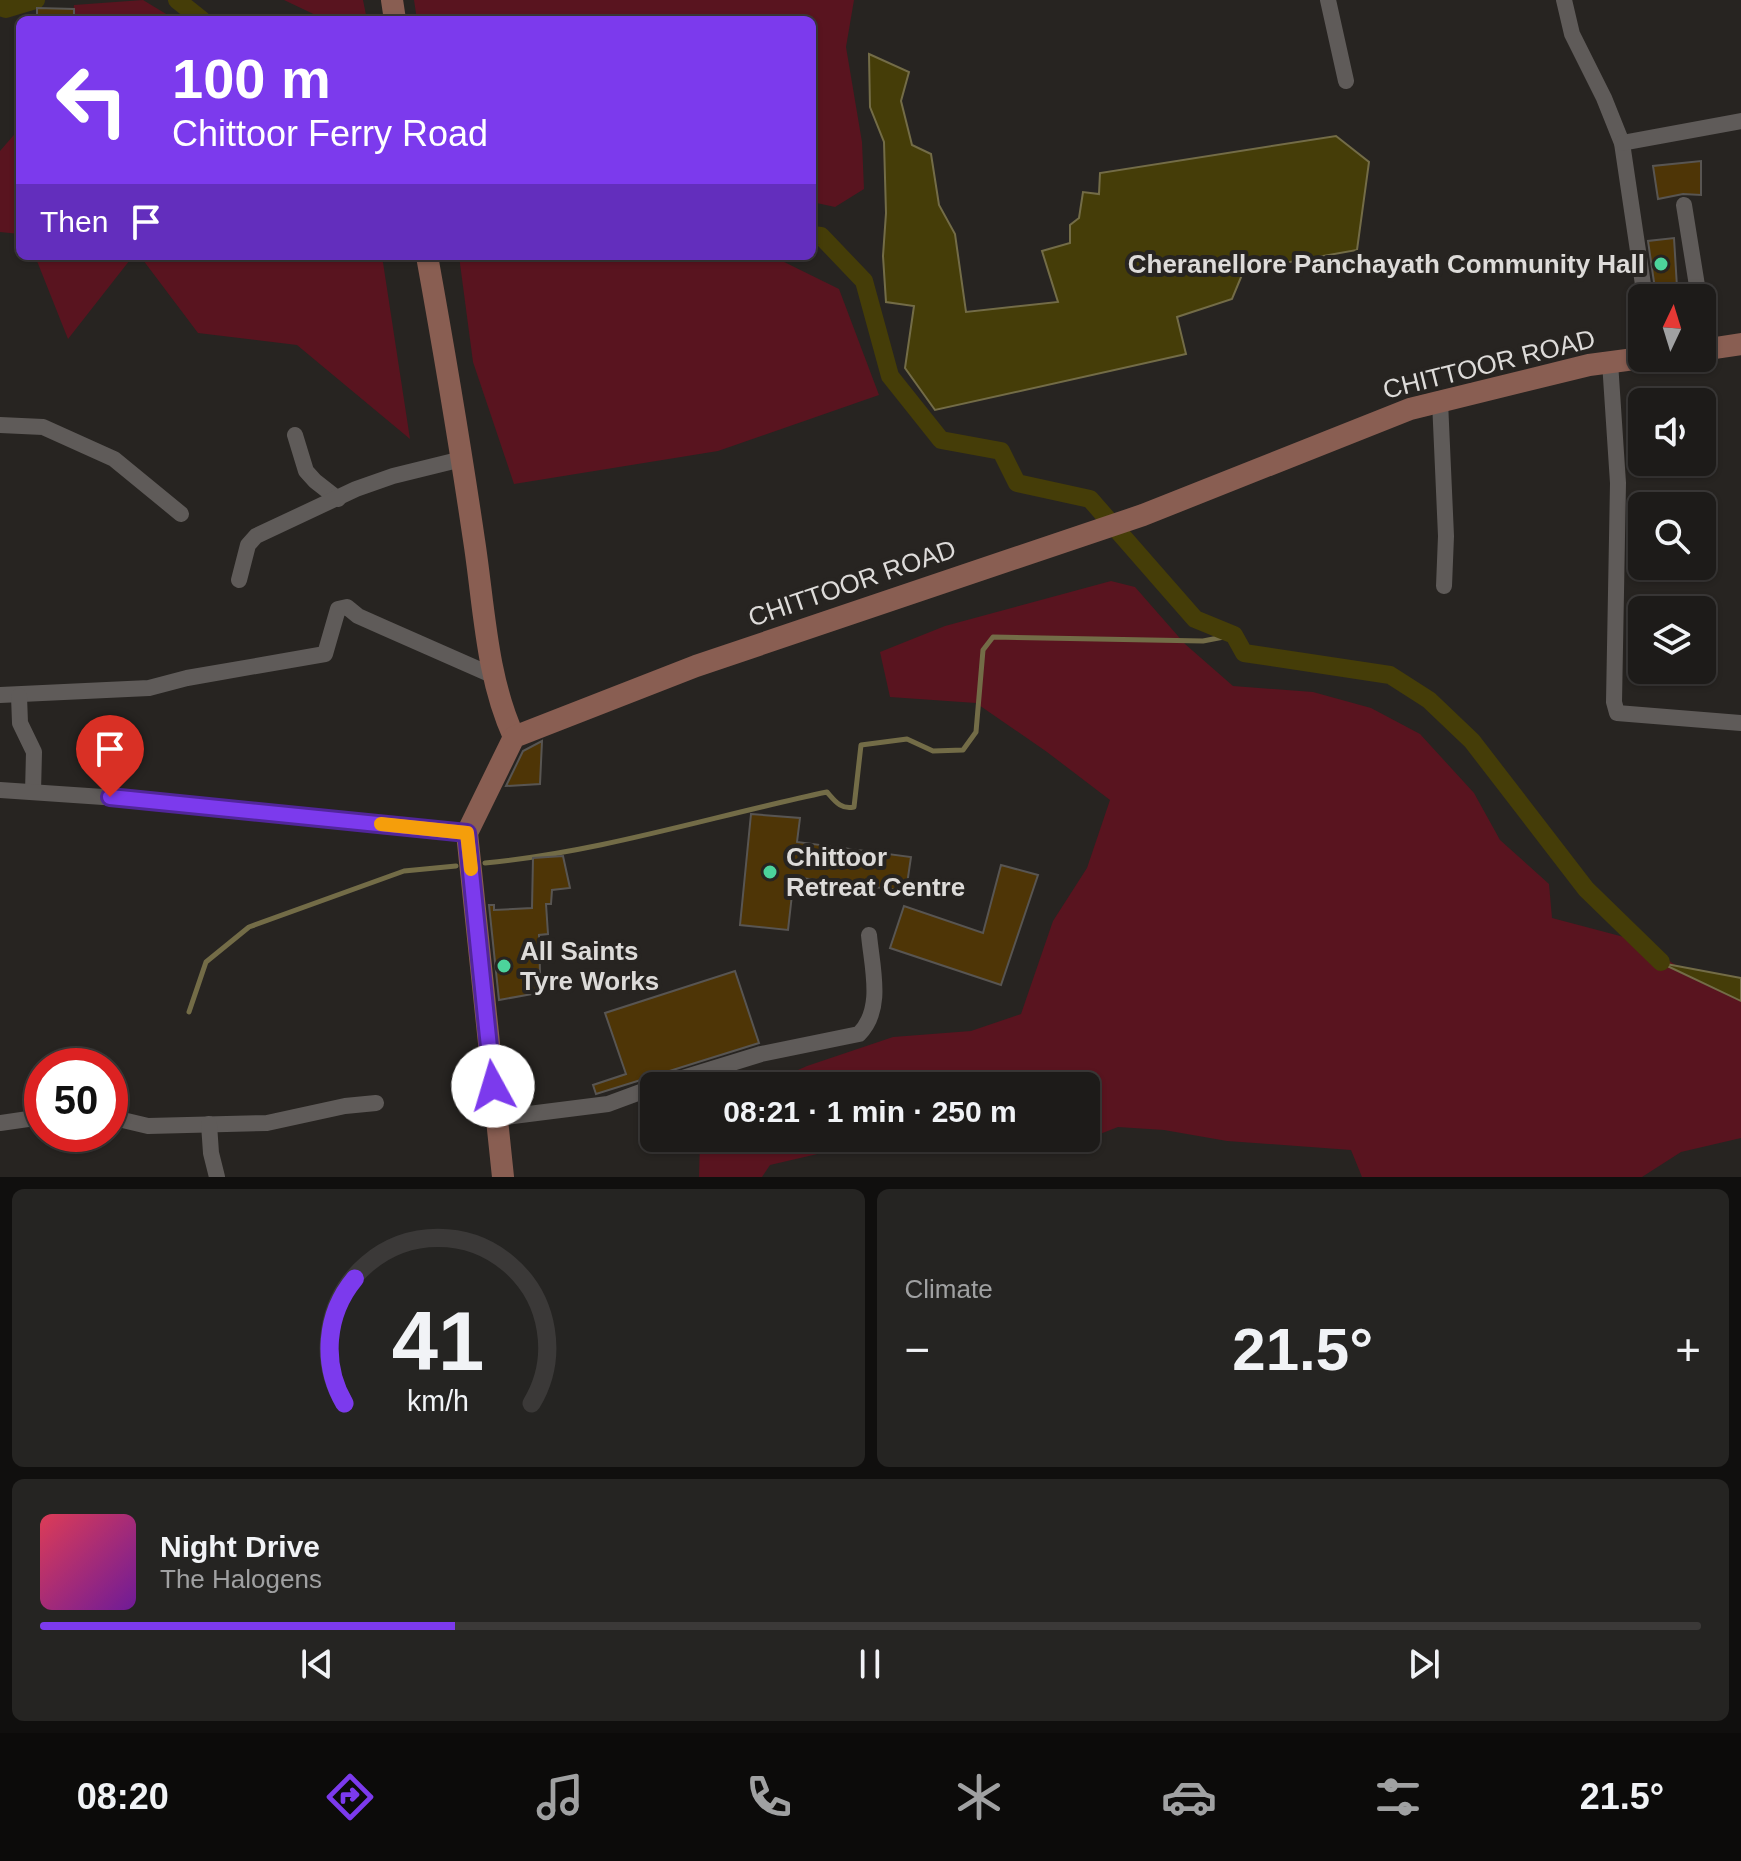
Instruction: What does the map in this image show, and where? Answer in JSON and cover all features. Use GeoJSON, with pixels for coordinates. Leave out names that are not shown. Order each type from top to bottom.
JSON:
{"type":"FeatureCollection","features":[{"type":"Feature","properties":{"kind":"main road"},"geometry":{"type":"LineString","coordinates":[[428,260],[462,459],[494,676],[504,716],[514,737],[467,833],[503,1177]]}},
{"type":"Feature","properties":{"kind":"main road"},"geometry":{"type":"LineString","coordinates":[[1716,347],[1741,344]]}},
{"type":"Feature","properties":{"kind":"main road","name":"CHITTOOR ROAD"},"geometry":{"type":"LineString","coordinates":[[514,737],[696,666],[1143,515],[1410,409],[1589,365],[1628,360]]}},
{"type":"Feature","properties":{"kind":"street"},"geometry":{"type":"LineString","coordinates":[[1328,0],[1346,81]]}},
{"type":"Feature","properties":{"kind":"street"},"geometry":{"type":"LineString","coordinates":[[1564,0],[1572,34],[1604,98],[1622,143],[1643,284]]}},
{"type":"Feature","properties":{"kind":"street"},"geometry":{"type":"LineString","coordinates":[[1622,143],[1741,121]]}},
{"type":"Feature","properties":{"kind":"street"},"geometry":{"type":"LineString","coordinates":[[1684,205],[1697,284]]}},
{"type":"Feature","properties":{"kind":"street"},"geometry":{"type":"LineString","coordinates":[[1610,362],[1618,483],[1614,702],[1617,713],[1741,723]]}},
{"type":"Feature","properties":{"kind":"street"},"geometry":{"type":"LineString","coordinates":[[1440,401],[1446,536],[1444,586]]}},
{"type":"Feature","properties":{"kind":"street"},"geometry":{"type":"LineString","coordinates":[[0,425],[43,427],[114,459],[181,514]]}},
{"type":"Feature","properties":{"kind":"street"},"geometry":{"type":"LineString","coordinates":[[295,435],[306,471],[338,499]]}},
{"type":"Feature","properties":{"kind":"street"},"geometry":{"type":"LineString","coordinates":[[239,580],[248,545],[256,536],[356,489],[393,476],[462,459]]}},
{"type":"Feature","properties":{"kind":"street"},"geometry":{"type":"LineString","coordinates":[[0,695],[149,688],[187,678],[325,654],[338,609],[347,607],[385,628],[494,676]]}},
{"type":"Feature","properties":{"kind":"street"},"geometry":{"type":"LineString","coordinates":[[19,696],[20,723],[34,752],[33,792]]}},
{"type":"Feature","properties":{"kind":"street"},"geometry":{"type":"LineString","coordinates":[[0,790],[162,801],[467,833]]}},
{"type":"Feature","properties":{"kind":"street"},"geometry":{"type":"LineString","coordinates":[[704,1072],[761,1054],[859,1034],[869,1024],[874,1008],[869,935]]}},
{"type":"Feature","properties":{"kind":"street"},"geometry":{"type":"LineString","coordinates":[[497,1118],[608,1104],[640,1093]]}},
{"type":"Feature","properties":{"kind":"street"},"geometry":{"type":"LineString","coordinates":[[128,1121],[148,1126],[267,1123],[345,1106],[376,1103]]}},
{"type":"Feature","properties":{"kind":"street"},"geometry":{"type":"LineString","coordinates":[[0,1123],[24,1120]]}},
{"type":"Feature","properties":{"kind":"street"},"geometry":{"type":"LineString","coordinates":[[209,1124],[217,1177]]}},
{"type":"Feature","properties":{"kind":"shaded area"},"geometry":{"type":"Polygon","coordinates":[[[143,0],[169,16],[73,16],[74,5],[143,0]]]}},
{"type":"Feature","properties":{"kind":"shaded area"},"geometry":{"type":"Polygon","coordinates":[[[284,0],[363,0],[366,16],[318,16],[284,0]]]}},
{"type":"Feature","properties":{"kind":"shaded area"},"geometry":{"type":"Polygon","coordinates":[[[414,0],[854,0],[846,47],[862,142],[864,189],[835,207],[816,203],[816,16],[416,16],[414,0]]]}},
{"type":"Feature","properties":{"kind":"shaded area"},"geometry":{"type":"Polygon","coordinates":[[[869,54],[909,72],[901,101],[912,145],[931,154],[939,205],[955,234],[966,312],[1058,302],[1042,251],[1070,243],[1070,225],[1079,218],[1083,192],[1099,194],[1100,173],[1336,136],[1369,162],[1357,250],[1244,270],[1232,299],[1177,317],[1186,354],[935,410],[905,368],[914,306],[886,302],[883,256],[886,213],[884,142],[870,107],[869,54]]]}},
{"type":"Feature","properties":{"kind":"shaded area"},"geometry":{"type":"Polygon","coordinates":[[[16,133],[16,234],[0,232],[0,151],[16,133]]]}},
{"type":"Feature","properties":{"kind":"shaded area"},"geometry":{"type":"Polygon","coordinates":[[[37,260],[130,260],[68,339],[37,260]]]}},
{"type":"Feature","properties":{"kind":"shaded area"},"geometry":{"type":"Polygon","coordinates":[[[143,260],[383,260],[410,439],[297,345],[198,333],[143,260]]]}},
{"type":"Feature","properties":{"kind":"shaded area"},"geometry":{"type":"Polygon","coordinates":[[[460,260],[780,260],[839,289],[879,395],[718,451],[514,484],[473,362],[460,260]]]}},
{"type":"Feature","properties":{"kind":"shaded area"},"geometry":{"type":"Polygon","coordinates":[[[1111,581],[1135,587],[1185,644],[1233,686],[1313,692],[1371,708],[1420,734],[1474,793],[1500,840],[1549,884],[1552,918],[1639,941],[1703,983],[1741,1001],[1741,1138],[1681,1152],[1642,1177],[1362,1177],[1351,1150],[1227,1141],[1164,1130],[1118,1127],[1100,1134],[1100,1072],[794,1072],[893,1037],[971,1031],[1021,1014],[1053,921],[1087,868],[1110,800],[976,703],[890,697],[880,652],[945,626],[1111,581]]]}},
{"type":"Feature","properties":{"kind":"shaded area"},"geometry":{"type":"Polygon","coordinates":[[[1661,963],[1741,978],[1741,1001],[1661,963]]]}},
{"type":"Feature","properties":{"kind":"shaded area"},"geometry":{"type":"Polygon","coordinates":[[[700,1152],[826,1152],[770,1165],[762,1177],[699,1177],[700,1152]]]}},
{"type":"Feature","properties":{"kind":"building"},"geometry":{"type":"Polygon","coordinates":[[[37,8],[74,9],[74,16],[37,16],[37,8]]]}},
{"type":"Feature","properties":{"kind":"building"},"geometry":{"type":"Polygon","coordinates":[[[1701,161],[1701,195],[1683,194],[1658,199],[1653,166],[1701,161]]]}},
{"type":"Feature","properties":{"kind":"building","name":"Cheranellore Panchayath Community Hall"},"geometry":{"type":"Polygon","coordinates":[[[1674,238],[1677,284],[1654,284],[1648,241],[1674,238]]]}},
{"type":"Feature","properties":{"kind":"building"},"geometry":{"type":"Polygon","coordinates":[[[542,741],[540,784],[506,786],[523,751],[542,741]]]}},
{"type":"Feature","properties":{"kind":"building"},"geometry":{"type":"Polygon","coordinates":[[[751,814],[800,818],[797,842],[911,857],[906,891],[794,877],[788,930],[740,925],[751,814]]]}},
{"type":"Feature","properties":{"kind":"building"},"geometry":{"type":"Polygon","coordinates":[[[563,856],[570,888],[552,890],[551,904],[546,904],[548,934],[539,935],[540,973],[534,973],[538,993],[499,1000],[489,905],[494,905],[494,910],[532,908],[533,858],[563,856]]]}},
{"type":"Feature","properties":{"kind":"building"},"geometry":{"type":"Polygon","coordinates":[[[1001,865],[1038,875],[1001,985],[890,948],[904,906],[983,933],[1001,865]]]}},
{"type":"Feature","properties":{"kind":"building"},"geometry":{"type":"Polygon","coordinates":[[[735,971],[759,1043],[666,1072],[640,1072],[640,1080],[596,1094],[593,1085],[626,1074],[605,1013],[735,971]]]}},
{"type":"Feature","properties":{"kind":"waterway"},"geometry":{"type":"LineString","coordinates":[[0,7],[6,9],[36,0]]}},
{"type":"Feature","properties":{"kind":"waterway"},"geometry":{"type":"LineString","coordinates":[[177,0],[197,16]]}},
{"type":"Feature","properties":{"kind":"waterway"},"geometry":{"type":"LineString","coordinates":[[816,235],[821,236],[864,281],[890,376],[941,440],[1001,451],[1017,483],[1090,499],[1195,619],[1234,635],[1244,653],[1390,675],[1429,700],[1472,741],[1586,889],[1661,962]]}},
{"type":"Feature","properties":{"kind":"waterway"},"geometry":{"type":"LineString","coordinates":[[485,863],[571,851],[827,792],[842,806],[854,807],[861,745],[907,739],[933,751],[963,750],[976,732],[983,650],[993,637],[1203,641],[1234,635]]}},
{"type":"Feature","properties":{"kind":"waterway"},"geometry":{"type":"LineString","coordinates":[[189,1012],[206,962],[249,927],[404,871],[456,866]]}},
{"type":"Feature","properties":{"kind":"slow traffic"},"geometry":{"type":"LineString","coordinates":[[381,824],[467,833],[471,869]]}},
{"type":"Feature","properties":{"kind":"place","name":"Cheranellore Panchayath Community Hall"},"geometry":{"type":"Point","coordinates":[1661,264]}},
{"type":"Feature","properties":{"kind":"place","name":"Chittoor Retreat Centre"},"geometry":{"type":"Point","coordinates":[770,872]}},
{"type":"Feature","properties":{"kind":"place","name":"All Saints Tyre Works"},"geometry":{"type":"Point","coordinates":[504,966]}},
{"type":"Feature","properties":{"kind":"route"},"geometry":{"type":"LineString","coordinates":[[110,797],[467,833],[493,1086]]}}]}
